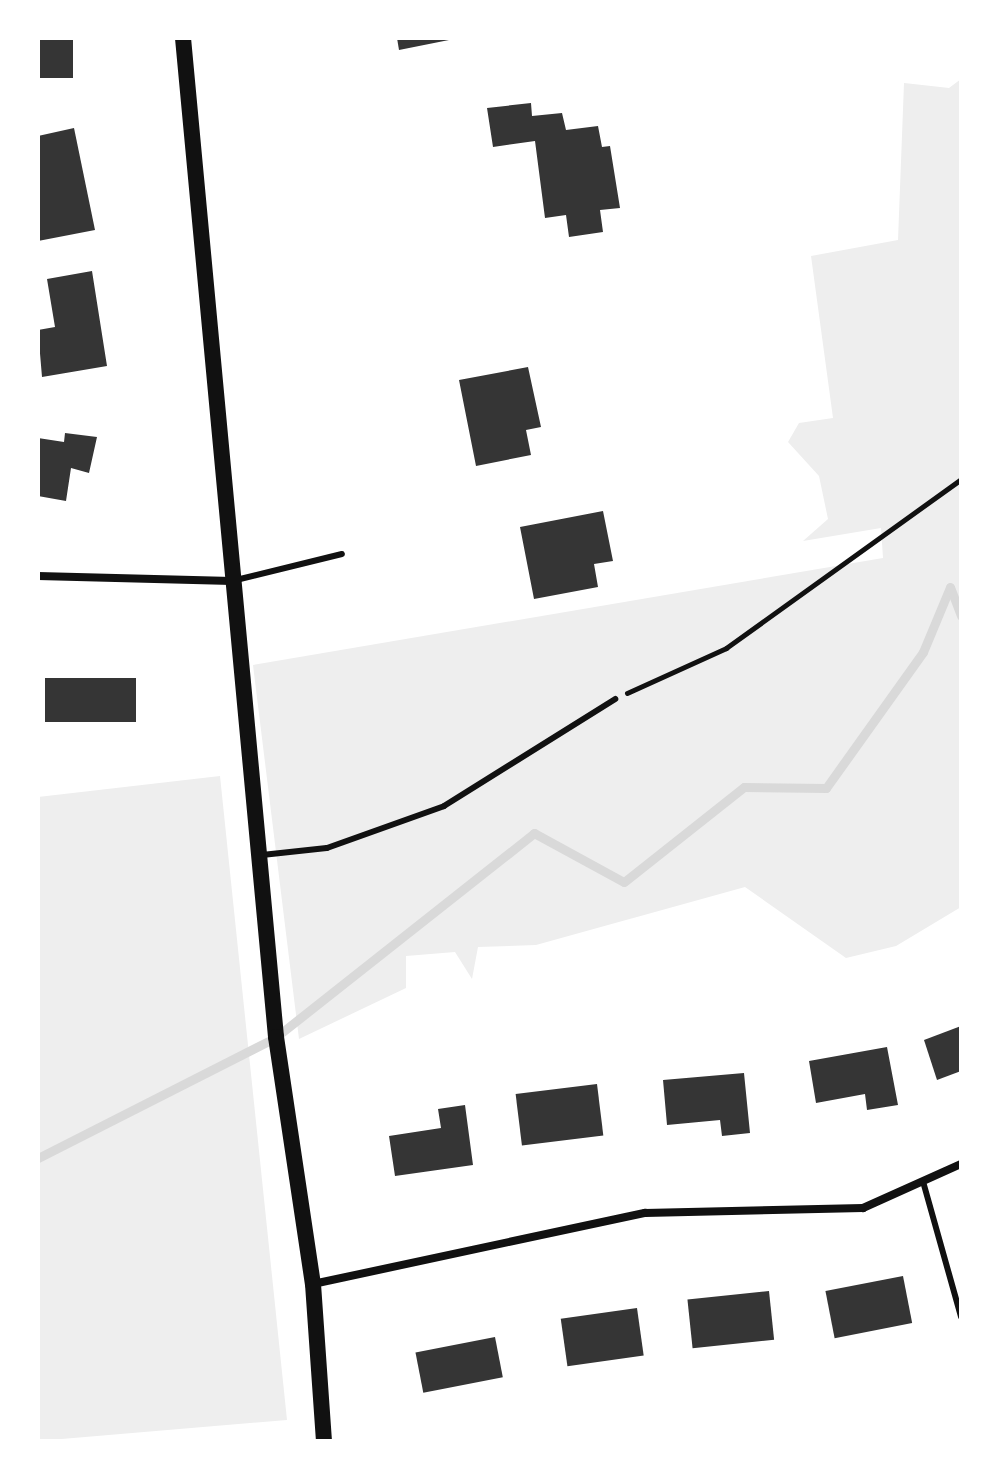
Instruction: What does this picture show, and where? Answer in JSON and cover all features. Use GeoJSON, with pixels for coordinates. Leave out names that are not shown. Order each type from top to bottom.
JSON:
{"type":"FeatureCollection","features":[{"type":"Feature","properties":{"kind":"main road"},"geometry":{"type":"LineString","coordinates":[[183,38],[259,856],[290,1163],[313,1284],[324,1441]]}},
{"type":"Feature","properties":{"kind":"street"},"geometry":{"type":"LineString","coordinates":[[38,576],[232,581]]}},
{"type":"Feature","properties":{"kind":"street"},"geometry":{"type":"LineString","coordinates":[[313,1284],[645,1213],[811,1214],[863,1208],[924,1185],[961,1164]]}},
{"type":"Feature","properties":{"kind":"lane"},"geometry":{"type":"LineString","coordinates":[[232,581],[342,554]]}},
{"type":"Feature","properties":{"kind":"lane"},"geometry":{"type":"LineString","coordinates":[[259,856],[327,848],[444,806],[615,699]]}},
{"type":"Feature","properties":{"kind":"lane"},"geometry":{"type":"LineString","coordinates":[[924,1185],[961,1317]]}},
{"type":"Feature","properties":{"kind":"path"},"geometry":{"type":"LineString","coordinates":[[615,699],[726,648],[961,479]]}},
{"type":"Feature","properties":{"kind":"shaded area"},"geometry":{"type":"Polygon","coordinates":[[[961,79],[961,907],[896,946],[846,958],[745,887],[536,945],[478,947],[472,979],[455,952],[406,956],[406,988],[299,1039],[253,665],[883,558],[881,528],[803,541],[828,519],[819,476],[788,442],[799,423],[833,418],[811,256],[898,240],[904,83],[949,88],[961,79]]]}},
{"type":"Feature","properties":{"kind":"shaded area"},"geometry":{"type":"Polygon","coordinates":[[[220,776],[287,1420],[38,1441],[38,797],[220,776]]]}},
{"type":"Feature","properties":{"kind":"building"},"geometry":{"type":"Polygon","coordinates":[[[38,38],[73,38],[73,78],[38,78],[38,38]]]}},
{"type":"Feature","properties":{"kind":"building"},"geometry":{"type":"Polygon","coordinates":[[[397,38],[454,38],[454,39],[399,50],[397,38]]]}},
{"type":"Feature","properties":{"kind":"building"},"geometry":{"type":"Polygon","coordinates":[[[531,103],[532,116],[562,113],[566,130],[598,126],[602,147],[610,146],[620,208],[600,210],[603,232],[569,237],[566,215],[545,218],[535,141],[493,147],[487,108],[531,103]]]}},
{"type":"Feature","properties":{"kind":"building"},"geometry":{"type":"Polygon","coordinates":[[[74,128],[95,230],[38,241],[38,136],[74,128]]]}},
{"type":"Feature","properties":{"kind":"building"},"geometry":{"type":"Polygon","coordinates":[[[92,271],[107,366],[42,377],[38,330],[55,327],[47,279],[92,271]]]}},
{"type":"Feature","properties":{"kind":"building"},"geometry":{"type":"Polygon","coordinates":[[[528,367],[541,427],[526,430],[531,455],[476,466],[459,380],[528,367]]]}},
{"type":"Feature","properties":{"kind":"building"},"geometry":{"type":"Polygon","coordinates":[[[65,433],[97,437],[89,473],[71,468],[66,501],[38,496],[38,438],[64,442],[65,433]]]}},
{"type":"Feature","properties":{"kind":"building"},"geometry":{"type":"Polygon","coordinates":[[[603,511],[613,561],[594,564],[598,587],[534,599],[520,527],[603,511]]]}},
{"type":"Feature","properties":{"kind":"building"},"geometry":{"type":"Polygon","coordinates":[[[45,678],[136,678],[136,722],[45,722],[45,678]]]}},
{"type":"Feature","properties":{"kind":"building"},"geometry":{"type":"Polygon","coordinates":[[[961,1026],[961,1071],[937,1080],[924,1040],[961,1026]]]}},
{"type":"Feature","properties":{"kind":"building"},"geometry":{"type":"Polygon","coordinates":[[[887,1047],[898,1105],[867,1110],[865,1094],[816,1103],[809,1061],[887,1047]]]}},
{"type":"Feature","properties":{"kind":"building"},"geometry":{"type":"Polygon","coordinates":[[[744,1073],[750,1133],[722,1136],[720,1120],[667,1125],[663,1080],[744,1073]]]}},
{"type":"Feature","properties":{"kind":"building"},"geometry":{"type":"Polygon","coordinates":[[[597,1084],[603,1136],[522,1146],[516,1094],[597,1084]]]}},
{"type":"Feature","properties":{"kind":"building"},"geometry":{"type":"Polygon","coordinates":[[[465,1105],[473,1165],[395,1176],[389,1136],[441,1128],[438,1109],[465,1105]]]}},
{"type":"Feature","properties":{"kind":"building"},"geometry":{"type":"Polygon","coordinates":[[[903,1276],[912,1323],[835,1338],[825,1291],[903,1276]]]}},
{"type":"Feature","properties":{"kind":"building"},"geometry":{"type":"Polygon","coordinates":[[[769,1291],[774,1340],[693,1348],[687,1300],[769,1291]]]}},
{"type":"Feature","properties":{"kind":"building"},"geometry":{"type":"Polygon","coordinates":[[[637,1308],[644,1356],[567,1366],[561,1319],[637,1308]]]}},
{"type":"Feature","properties":{"kind":"building"},"geometry":{"type":"Polygon","coordinates":[[[495,1337],[503,1377],[423,1393],[415,1352],[495,1337]]]}},
{"type":"Feature","properties":{"kind":"waterway"},"geometry":{"type":"LineString","coordinates":[[38,1158],[276,1037],[534,833],[624,882],[744,787],[826,788],[923,652],[950,587],[961,616]]}}]}
